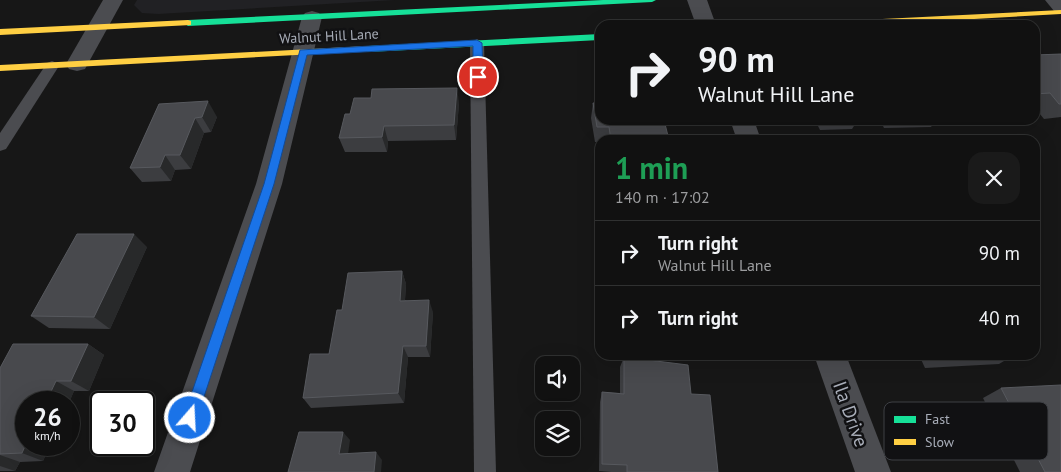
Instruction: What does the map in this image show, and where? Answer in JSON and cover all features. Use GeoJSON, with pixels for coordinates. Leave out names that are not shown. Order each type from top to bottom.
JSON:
{"type":"FeatureCollection","features":[{"type":"Feature","properties":{"kind":"main road","name":"Walnut Hill Lane"},"geometry":{"type":"LineString","coordinates":[[0,32],[652,0]]}},
{"type":"Feature","properties":{"kind":"main road"},"geometry":{"type":"LineString","coordinates":[[914,20],[1061,12]]}},
{"type":"Feature","properties":{"kind":"main road","name":"Walnut Hill Lane"},"geometry":{"type":"LineString","coordinates":[[0,68],[595,37]]}},
{"type":"Feature","properties":{"kind":"street"},"geometry":{"type":"LineString","coordinates":[[77,64],[114,0]]}},
{"type":"Feature","properties":{"kind":"street"},"geometry":{"type":"LineString","coordinates":[[697,0],[704,20]]}},
{"type":"Feature","properties":{"kind":"street"},"geometry":{"type":"LineString","coordinates":[[1055,0],[1061,6]]}},
{"type":"Feature","properties":{"kind":"street"},"geometry":{"type":"LineString","coordinates":[[172,472],[269,184],[312,17]]}},
{"type":"Feature","properties":{"kind":"street","name":"Ila Drive"},"geometry":{"type":"LineString","coordinates":[[832,360],[873,472]]}},
{"type":"Feature","properties":{"kind":"lane"},"geometry":{"type":"LineString","coordinates":[[477,43],[485,472]]}},
{"type":"Feature","properties":{"kind":"lane"},"geometry":{"type":"LineString","coordinates":[[0,145],[52,66]]}},
{"type":"Feature","properties":{"kind":"shaded area"},"geometry":{"type":"Polygon","coordinates":[[[137,0],[395,0],[158,14],[142,13],[134,5],[137,0]]]}},
{"type":"Feature","properties":{"kind":"building"},"geometry":{"type":"Polygon","coordinates":[[[1061,54],[1061,104],[1050,93],[1040,94],[1040,55],[1061,54]]]}},
{"type":"Feature","properties":{"kind":"building"},"geometry":{"type":"Polygon","coordinates":[[[457,88],[454,125],[384,126],[382,137],[339,138],[345,114],[350,114],[354,98],[371,98],[372,89],[457,88]]]}},
{"type":"Feature","properties":{"kind":"building"},"geometry":{"type":"Polygon","coordinates":[[[208,101],[202,117],[195,118],[180,155],[165,155],[160,167],[130,168],[159,104],[208,101]]]}},
{"type":"Feature","properties":{"kind":"building"},"geometry":{"type":"Polygon","coordinates":[[[597,125],[665,125],[668,135],[610,135],[609,127],[597,127],[597,125]]]}},
{"type":"Feature","properties":{"kind":"building"},"geometry":{"type":"Polygon","coordinates":[[[77,234],[134,234],[94,317],[31,316],[77,234]]]}},
{"type":"Feature","properties":{"kind":"building"},"geometry":{"type":"Polygon","coordinates":[[[402,271],[400,301],[429,300],[426,346],[403,346],[398,393],[303,398],[310,354],[329,354],[337,310],[342,310],[348,273],[402,271]]]}},
{"type":"Feature","properties":{"kind":"building"},"geometry":{"type":"Polygon","coordinates":[[[13,344],[88,344],[71,381],[56,381],[51,391],[15,391],[15,453],[0,454],[0,368],[13,344]]]}},
{"type":"Feature","properties":{"kind":"building"},"geometry":{"type":"Polygon","coordinates":[[[624,360],[648,360],[688,365],[691,394],[710,395],[718,472],[627,472],[627,465],[602,464],[602,392],[624,394],[624,360]]]}},
{"type":"Feature","properties":{"kind":"building"},"geometry":{"type":"Polygon","coordinates":[[[1061,385],[1061,472],[1045,472],[1039,460],[1048,460],[1048,402],[1008,402],[1001,388],[1061,385]]]}},
{"type":"Feature","properties":{"kind":"building"},"geometry":{"type":"Polygon","coordinates":[[[299,432],[343,432],[339,454],[376,452],[374,472],[288,472],[299,432]]]}},
{"type":"Feature","properties":{"kind":"traffic: fast"},"geometry":{"type":"LineString","coordinates":[[188,23],[652,0]]}},
{"type":"Feature","properties":{"kind":"traffic: fast"},"geometry":{"type":"LineString","coordinates":[[368,49],[595,37]]}},
{"type":"Feature","properties":{"kind":"traffic: slow"},"geometry":{"type":"LineString","coordinates":[[914,20],[1061,12]]}},
{"type":"Feature","properties":{"kind":"traffic: slow"},"geometry":{"type":"LineString","coordinates":[[0,32],[188,23]]}},
{"type":"Feature","properties":{"kind":"traffic: slow"},"geometry":{"type":"LineString","coordinates":[[0,68],[368,49]]}},
{"type":"Feature","properties":{"kind":"route"},"geometry":{"type":"LineString","coordinates":[[190,418],[269,184],[303,52],[477,43],[478,77]]}}]}
